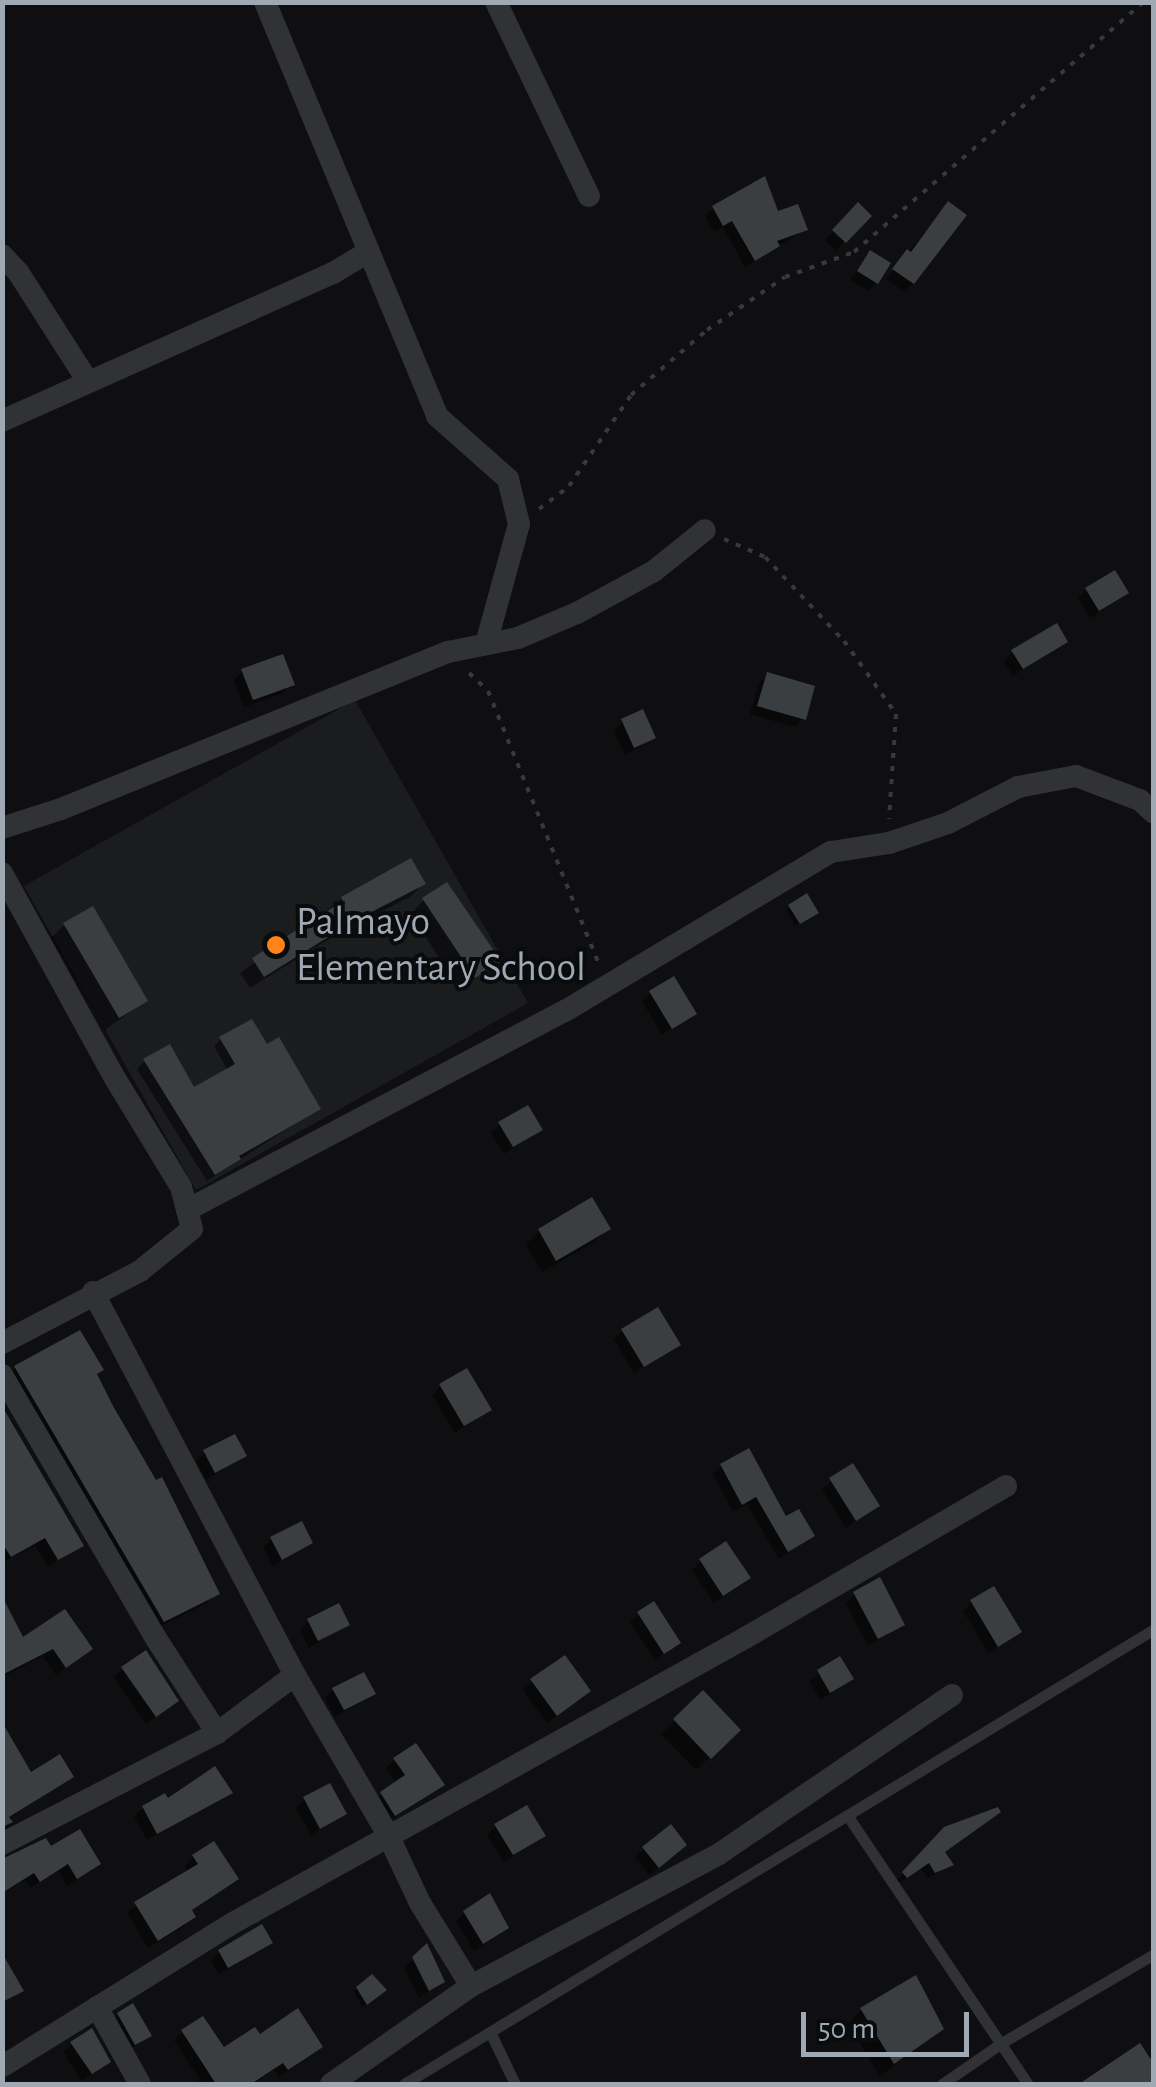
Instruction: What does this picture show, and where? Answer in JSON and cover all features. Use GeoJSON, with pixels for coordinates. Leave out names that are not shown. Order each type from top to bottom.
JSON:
{"type":"FeatureCollection","features":[{"type":"Feature","properties":{"kind":"street"},"geometry":{"type":"LineString","coordinates":[[265,2],[437,416],[508,479],[519,524],[486,644]]}},
{"type":"Feature","properties":{"kind":"street"},"geometry":{"type":"LineString","coordinates":[[496,2],[589,196]]}},
{"type":"Feature","properties":{"kind":"street"},"geometry":{"type":"LineString","coordinates":[[2,420],[334,273],[368,252]]}},
{"type":"Feature","properties":{"kind":"street"},"geometry":{"type":"LineString","coordinates":[[2,255],[86,380]]}},
{"type":"Feature","properties":{"kind":"street"},"geometry":{"type":"LineString","coordinates":[[2,828],[61,809],[448,652],[518,638],[654,571],[705,530]]}},
{"type":"Feature","properties":{"kind":"street"},"geometry":{"type":"LineString","coordinates":[[187,1210],[608,985],[830,852],[889,844],[948,823],[1018,787],[1076,776],[1140,800],[1154,813]]}},
{"type":"Feature","properties":{"kind":"street"},"geometry":{"type":"LineString","coordinates":[[2,873],[87,1030],[182,1188],[192,1229],[140,1271],[92,1292],[2,1343]]}},
{"type":"Feature","properties":{"kind":"street"},"geometry":{"type":"LineString","coordinates":[[92,1292],[296,1675],[388,1835],[420,1902],[472,1986]]}},
{"type":"Feature","properties":{"kind":"street"},"geometry":{"type":"LineString","coordinates":[[2,1375],[217,1733]]}},
{"type":"Feature","properties":{"kind":"street"},"geometry":{"type":"LineString","coordinates":[[14,2084],[3,2066],[97,2007],[388,1835],[760,1630],[1006,1486]]}},
{"type":"Feature","properties":{"kind":"street"},"geometry":{"type":"LineString","coordinates":[[2,1844],[217,1733],[296,1675]]}},
{"type":"Feature","properties":{"kind":"street"},"geometry":{"type":"LineString","coordinates":[[330,2084],[472,1986],[719,1854],[952,1696]]}},
{"type":"Feature","properties":{"kind":"street"},"geometry":{"type":"LineString","coordinates":[[97,2007],[140,2084]]}},
{"type":"Feature","properties":{"kind":"lane"},"geometry":{"type":"LineString","coordinates":[[404,2084],[1154,1629]]}},
{"type":"Feature","properties":{"kind":"lane"},"geometry":{"type":"LineString","coordinates":[[847,1815],[1028,2084]]}},
{"type":"Feature","properties":{"kind":"lane"},"geometry":{"type":"LineString","coordinates":[[942,2084],[1002,2042],[1154,1954]]}},
{"type":"Feature","properties":{"kind":"lane"},"geometry":{"type":"LineString","coordinates":[[490,2032],[515,2084]]}},
{"type":"Feature","properties":{"kind":"path"},"geometry":{"type":"LineString","coordinates":[[519,524],[569,486],[632,395],[707,330],[785,277],[854,252],[1144,2]]}},
{"type":"Feature","properties":{"kind":"path"},"geometry":{"type":"LineString","coordinates":[[705,530],[764,557],[844,641],[896,714],[888,776],[889,844]]}},
{"type":"Feature","properties":{"kind":"path"},"geometry":{"type":"LineString","coordinates":[[448,652],[488,692],[608,985]]}},
{"type":"Feature","properties":{"kind":"shaded area","name":"Palmayo Elementary School"},"geometry":{"type":"Polygon","coordinates":[[[355,700],[528,1003],[196,1190],[24,886],[355,700]]]}},
{"type":"Feature","properties":{"kind":"building"},"geometry":{"type":"Polygon","coordinates":[[[765,176],[778,211],[798,204],[808,230],[777,241],[780,246],[755,261],[732,221],[723,226],[712,206],[765,176]]]}},
{"type":"Feature","properties":{"kind":"building"},"geometry":{"type":"Polygon","coordinates":[[[948,201],[967,215],[914,284],[892,269],[907,249],[911,252],[948,201]]]}},
{"type":"Feature","properties":{"kind":"building"},"geometry":{"type":"Polygon","coordinates":[[[858,202],[872,216],[846,243],[832,230],[858,202]]]}},
{"type":"Feature","properties":{"kind":"building"},"geometry":{"type":"Polygon","coordinates":[[[870,250],[891,263],[878,284],[857,271],[870,250]]]}},
{"type":"Feature","properties":{"kind":"building"},"geometry":{"type":"Polygon","coordinates":[[[1115,570],[1129,593],[1099,611],[1085,588],[1115,570]]]}},
{"type":"Feature","properties":{"kind":"building"},"geometry":{"type":"Polygon","coordinates":[[[1057,623],[1068,642],[1023,669],[1011,650],[1057,623]]]}},
{"type":"Feature","properties":{"kind":"building"},"geometry":{"type":"Polygon","coordinates":[[[283,654],[295,685],[253,700],[241,669],[283,654]]]}},
{"type":"Feature","properties":{"kind":"building"},"geometry":{"type":"Polygon","coordinates":[[[767,672],[815,686],[806,720],[757,706],[767,672]]]}},
{"type":"Feature","properties":{"kind":"building"},"geometry":{"type":"Polygon","coordinates":[[[643,709],[656,738],[634,748],[621,719],[643,709]]]}},
{"type":"Feature","properties":{"kind":"building"},"geometry":{"type":"Polygon","coordinates":[[[411,858],[426,884],[354,921],[264,977],[252,958],[343,901],[341,897],[411,858]]]}},
{"type":"Feature","properties":{"kind":"building"},"geometry":{"type":"Polygon","coordinates":[[[447,882],[501,961],[475,978],[422,898],[447,882]]]}},
{"type":"Feature","properties":{"kind":"building"},"geometry":{"type":"Polygon","coordinates":[[[807,893],[819,913],[800,924],[788,905],[807,893]]]}},
{"type":"Feature","properties":{"kind":"building"},"geometry":{"type":"Polygon","coordinates":[[[93,906],[148,1001],[119,1018],[63,923],[93,906]]]}},
{"type":"Feature","properties":{"kind":"building"},"geometry":{"type":"Polygon","coordinates":[[[674,976],[697,1014],[672,1029],[649,991],[674,976]]]}},
{"type":"Feature","properties":{"kind":"building"},"geometry":{"type":"Polygon","coordinates":[[[252,1019],[267,1044],[279,1037],[321,1109],[239,1156],[241,1159],[215,1175],[143,1059],[170,1044],[194,1087],[235,1064],[219,1037],[252,1019]]]}},
{"type":"Feature","properties":{"kind":"building"},"geometry":{"type":"Polygon","coordinates":[[[528,1105],[543,1130],[513,1147],[498,1122],[528,1105]]]}},
{"type":"Feature","properties":{"kind":"building"},"geometry":{"type":"Polygon","coordinates":[[[592,1197],[611,1229],[556,1261],[538,1229],[592,1197]]]}},
{"type":"Feature","properties":{"kind":"building"},"geometry":{"type":"Polygon","coordinates":[[[658,1307],[681,1345],[644,1367],[621,1329],[658,1307]]]}},
{"type":"Feature","properties":{"kind":"building"},"geometry":{"type":"Polygon","coordinates":[[[80,1330],[104,1370],[97,1374],[113,1406],[156,1480],[162,1477],[220,1594],[164,1622],[14,1366],[80,1330]]]}},
{"type":"Feature","properties":{"kind":"building"},"geometry":{"type":"Polygon","coordinates":[[[467,1368],[492,1410],[464,1426],[439,1384],[467,1368]]]}},
{"type":"Feature","properties":{"kind":"building"},"geometry":{"type":"Polygon","coordinates":[[[2,1406],[84,1546],[58,1560],[45,1538],[11,1557],[2,1543],[2,1406]]]}},
{"type":"Feature","properties":{"kind":"building"},"geometry":{"type":"Polygon","coordinates":[[[235,1434],[247,1456],[215,1473],[203,1450],[235,1434]]]}},
{"type":"Feature","properties":{"kind":"building"},"geometry":{"type":"Polygon","coordinates":[[[749,1448],[786,1516],[799,1509],[815,1536],[788,1552],[756,1497],[742,1505],[720,1464],[749,1448]]]}},
{"type":"Feature","properties":{"kind":"building"},"geometry":{"type":"Polygon","coordinates":[[[853,1463],[880,1506],[856,1521],[829,1478],[853,1463]]]}},
{"type":"Feature","properties":{"kind":"building"},"geometry":{"type":"Polygon","coordinates":[[[302,1521],[313,1543],[282,1560],[270,1537],[302,1521]]]}},
{"type":"Feature","properties":{"kind":"building"},"geometry":{"type":"Polygon","coordinates":[[[726,1541],[751,1578],[723,1596],[699,1559],[726,1541]]]}},
{"type":"Feature","properties":{"kind":"building"},"geometry":{"type":"Polygon","coordinates":[[[880,1577],[905,1625],[878,1639],[853,1592],[880,1577]]]}},
{"type":"Feature","properties":{"kind":"building"},"geometry":{"type":"Polygon","coordinates":[[[994,1586],[1022,1632],[998,1647],[970,1600],[994,1586]]]}},
{"type":"Feature","properties":{"kind":"building"},"geometry":{"type":"Polygon","coordinates":[[[2,1596],[23,1637],[65,1609],[93,1649],[66,1668],[53,1649],[2,1675],[2,1596]]]}},
{"type":"Feature","properties":{"kind":"building"},"geometry":{"type":"Polygon","coordinates":[[[654,1601],[681,1643],[664,1654],[637,1612],[654,1601]]]}},
{"type":"Feature","properties":{"kind":"building"},"geometry":{"type":"Polygon","coordinates":[[[339,1603],[350,1625],[318,1641],[307,1619],[339,1603]]]}},
{"type":"Feature","properties":{"kind":"building"},"geometry":{"type":"Polygon","coordinates":[[[146,1650],[179,1701],[156,1717],[121,1667],[146,1650]]]}},
{"type":"Feature","properties":{"kind":"building"},"geometry":{"type":"Polygon","coordinates":[[[565,1655],[591,1691],[557,1716],[530,1679],[565,1655]]]}},
{"type":"Feature","properties":{"kind":"building"},"geometry":{"type":"Polygon","coordinates":[[[840,1656],[854,1679],[830,1693],[817,1670],[840,1656]]]}},
{"type":"Feature","properties":{"kind":"building"},"geometry":{"type":"Polygon","coordinates":[[[364,1672],[376,1694],[344,1710],[332,1688],[364,1672]]]}},
{"type":"Feature","properties":{"kind":"building"},"geometry":{"type":"Polygon","coordinates":[[[703,1690],[741,1730],[711,1759],[673,1719],[703,1690]]]}},
{"type":"Feature","properties":{"kind":"building"},"geometry":{"type":"Polygon","coordinates":[[[2,1722],[31,1772],[60,1754],[74,1777],[9,1817],[13,1822],[2,1827],[2,1722]]]}},
{"type":"Feature","properties":{"kind":"building"},"geometry":{"type":"Polygon","coordinates":[[[416,1743],[445,1785],[395,1816],[380,1792],[405,1775],[393,1758],[416,1743]]]}},
{"type":"Feature","properties":{"kind":"building"},"geometry":{"type":"Polygon","coordinates":[[[215,1766],[233,1793],[157,1834],[142,1806],[165,1793],[168,1798],[215,1766]]]}},
{"type":"Feature","properties":{"kind":"building"},"geometry":{"type":"Polygon","coordinates":[[[330,1783],[347,1814],[320,1829],[303,1797],[330,1783]]]}},
{"type":"Feature","properties":{"kind":"building"},"geometry":{"type":"Polygon","coordinates":[[[527,1805],[546,1836],[513,1855],[494,1824],[527,1805]]]}},
{"type":"Feature","properties":{"kind":"building"},"geometry":{"type":"Polygon","coordinates":[[[998,1807],[1001,1812],[945,1852],[954,1865],[935,1873],[929,1863],[907,1878],[902,1872],[944,1827],[998,1807]]]}},
{"type":"Feature","properties":{"kind":"building"},"geometry":{"type":"Polygon","coordinates":[[[671,1824],[687,1845],[659,1868],[642,1847],[671,1824]]]}},
{"type":"Feature","properties":{"kind":"building"},"geometry":{"type":"Polygon","coordinates":[[[80,1829],[101,1864],[77,1879],[68,1864],[40,1882],[34,1873],[2,1893],[2,1859],[46,1838],[51,1846],[80,1829]]]}},
{"type":"Feature","properties":{"kind":"building"},"geometry":{"type":"Polygon","coordinates":[[[214,1841],[239,1879],[192,1910],[196,1917],[158,1941],[134,1902],[198,1864],[192,1855],[214,1841]]]}},
{"type":"Feature","properties":{"kind":"building"},"geometry":{"type":"Polygon","coordinates":[[[490,1893],[509,1928],[483,1944],[463,1911],[490,1893]]]}},
{"type":"Feature","properties":{"kind":"building"},"geometry":{"type":"Polygon","coordinates":[[[262,1924],[273,1943],[228,1968],[218,1950],[262,1924]]]}},
{"type":"Feature","properties":{"kind":"building"},"geometry":{"type":"Polygon","coordinates":[[[427,1943],[445,1982],[429,1991],[412,1957],[427,1943]]]}},
{"type":"Feature","properties":{"kind":"building"},"geometry":{"type":"Polygon","coordinates":[[[2,1953],[24,1991],[2,2002],[2,1953]]]}},
{"type":"Feature","properties":{"kind":"building"},"geometry":{"type":"Polygon","coordinates":[[[372,1974],[387,1990],[367,2005],[356,1987],[372,1974]]]}},
{"type":"Feature","properties":{"kind":"building"},"geometry":{"type":"Polygon","coordinates":[[[916,1975],[944,2029],[894,2064],[860,2008],[916,1975]]]}},
{"type":"Feature","properties":{"kind":"building"},"geometry":{"type":"Polygon","coordinates":[[[133,2003],[152,2036],[135,2045],[117,2013],[133,2003]]]}},
{"type":"Feature","properties":{"kind":"building"},"geometry":{"type":"Polygon","coordinates":[[[298,2008],[323,2047],[288,2070],[283,2063],[251,2084],[216,2084],[181,2030],[203,2016],[224,2047],[255,2027],[260,2034],[298,2008]]]}},
{"type":"Feature","properties":{"kind":"building"},"geometry":{"type":"Polygon","coordinates":[[[92,2028],[111,2062],[92,2074],[70,2042],[92,2028]]]}},
{"type":"Feature","properties":{"kind":"building"},"geometry":{"type":"Polygon","coordinates":[[[1140,2043],[1154,2064],[1154,2084],[1079,2084],[1140,2043]]]}},
{"type":"Feature","properties":{"kind":"place","name":"Palmayo Elementary School"},"geometry":{"type":"Point","coordinates":[276,945]}}]}
